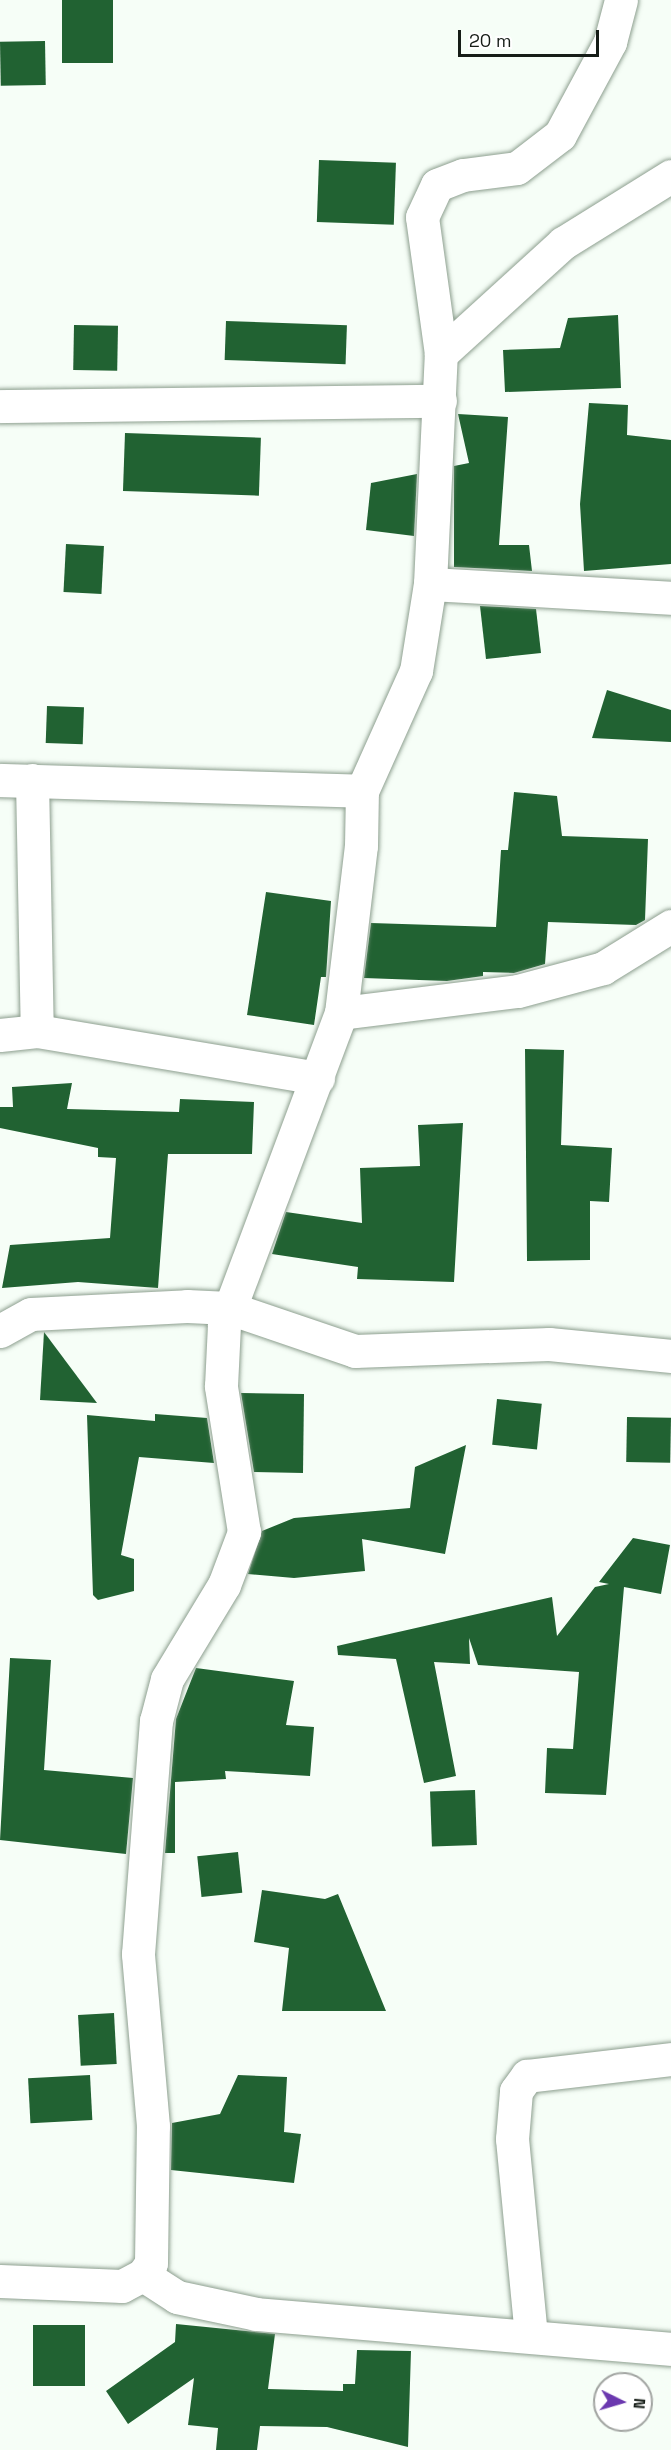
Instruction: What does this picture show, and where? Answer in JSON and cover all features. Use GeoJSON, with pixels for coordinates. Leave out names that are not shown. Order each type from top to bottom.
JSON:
{"type":"FeatureCollection","features":[{"type":"Feature","properties":{"kind":"street"},"geometry":{"type":"LineString","coordinates":[[0,2281],[122,2286],[143,2275],[155,2243],[156,2196],[149,2046],[138,1954],[156,1721],[167,1679],[224,1585],[244,1532],[221,1386],[229,1308],[318,1078],[340,1013],[361,846],[362,790],[416,671],[430,584],[441,354],[422,217],[426,201],[437,185],[463,174],[517,168],[560,135],[600,63],[621,0]]}},
{"type":"Feature","properties":{"kind":"street"},"geometry":{"type":"LineString","coordinates":[[441,354],[563,243],[671,176]]}},
{"type":"Feature","properties":{"kind":"street"},"geometry":{"type":"LineString","coordinates":[[0,406],[440,401]]}},
{"type":"Feature","properties":{"kind":"street"},"geometry":{"type":"LineString","coordinates":[[430,584],[671,598]]}},
{"type":"Feature","properties":{"kind":"street"},"geometry":{"type":"LineString","coordinates":[[0,780],[362,790]]}},
{"type":"Feature","properties":{"kind":"street"},"geometry":{"type":"LineString","coordinates":[[32,780],[37,1030]]}},
{"type":"Feature","properties":{"kind":"street"},"geometry":{"type":"LineString","coordinates":[[340,1013],[518,991],[603,968],[671,926]]}},
{"type":"Feature","properties":{"kind":"street"},"geometry":{"type":"LineString","coordinates":[[0,1035],[37,1030],[318,1078]]}},
{"type":"Feature","properties":{"kind":"street"},"geometry":{"type":"LineString","coordinates":[[0,1331],[31,1314],[117,1306],[229,1308],[355,1351],[549,1344],[671,1356]]}},
{"type":"Feature","properties":{"kind":"street"},"geometry":{"type":"LineString","coordinates":[[531,2336],[512,2139],[516,2091],[527,2076],[671,2059]]}},
{"type":"Feature","properties":{"kind":"street"},"geometry":{"type":"LineString","coordinates":[[143,2275],[177,2296],[256,2314],[671,2349]]}},
{"type":"Feature","properties":{"kind":"building"},"geometry":{"type":"Polygon","coordinates":[[[62,0],[113,0],[113,63],[62,63],[62,0]]]}},
{"type":"Feature","properties":{"kind":"building"},"geometry":{"type":"Polygon","coordinates":[[[45,41],[46,85],[1,86],[0,42],[45,41]]]}},
{"type":"Feature","properties":{"kind":"building"},"geometry":{"type":"Polygon","coordinates":[[[319,160],[396,163],[394,225],[317,222],[319,160]]]}},
{"type":"Feature","properties":{"kind":"building"},"geometry":{"type":"Polygon","coordinates":[[[618,315],[621,388],[505,392],[503,350],[560,348],[568,318],[618,315]]]}},
{"type":"Feature","properties":{"kind":"building"},"geometry":{"type":"Polygon","coordinates":[[[226,321],[347,325],[346,364],[225,360],[226,321]]]}},
{"type":"Feature","properties":{"kind":"building"},"geometry":{"type":"Polygon","coordinates":[[[74,325],[118,326],[117,371],[73,370],[74,325]]]}},
{"type":"Feature","properties":{"kind":"building"},"geometry":{"type":"Polygon","coordinates":[[[589,403],[628,405],[627,435],[671,440],[671,564],[584,571],[580,504],[589,403]]]}},
{"type":"Feature","properties":{"kind":"building"},"geometry":{"type":"Polygon","coordinates":[[[458,414],[508,417],[499,545],[529,545],[532,571],[454,567],[454,466],[469,463],[458,414]]]}},
{"type":"Feature","properties":{"kind":"building"},"geometry":{"type":"Polygon","coordinates":[[[125,433],[261,438],[259,496],[123,491],[125,433]]]}},
{"type":"Feature","properties":{"kind":"building"},"geometry":{"type":"Polygon","coordinates":[[[417,474],[414,536],[366,530],[371,483],[417,474]]]}},
{"type":"Feature","properties":{"kind":"building"},"geometry":{"type":"Polygon","coordinates":[[[66,544],[104,546],[101,594],[63,592],[66,544]]]}},
{"type":"Feature","properties":{"kind":"building"},"geometry":{"type":"Polygon","coordinates":[[[480,606],[536,609],[541,653],[486,659],[480,606]]]}},
{"type":"Feature","properties":{"kind":"building"},"geometry":{"type":"Polygon","coordinates":[[[607,690],[671,710],[671,742],[592,738],[607,690]]]}},
{"type":"Feature","properties":{"kind":"building"},"geometry":{"type":"Polygon","coordinates":[[[47,706],[84,707],[83,744],[46,743],[47,706]]]}},
{"type":"Feature","properties":{"kind":"building"},"geometry":{"type":"Polygon","coordinates":[[[514,792],[557,796],[562,836],[648,839],[645,920],[636,925],[548,922],[545,964],[514,973],[483,972],[483,976],[447,981],[364,978],[371,923],[496,927],[501,850],[508,850],[514,792]]]}},
{"type":"Feature","properties":{"kind":"building"},"geometry":{"type":"Polygon","coordinates":[[[266,892],[331,901],[326,977],[321,977],[314,1025],[247,1015],[266,892]]]}},
{"type":"Feature","properties":{"kind":"building"},"geometry":{"type":"Polygon","coordinates":[[[525,1049],[564,1050],[561,1145],[612,1148],[609,1202],[590,1201],[590,1260],[527,1261],[525,1049]]]}},
{"type":"Feature","properties":{"kind":"building"},"geometry":{"type":"Polygon","coordinates":[[[72,1083],[67,1109],[179,1112],[180,1099],[254,1102],[252,1154],[168,1154],[158,1288],[78,1282],[2,1288],[10,1245],[110,1238],[116,1158],[98,1157],[98,1148],[0,1128],[0,1107],[13,1107],[12,1087],[72,1083]]]}},
{"type":"Feature","properties":{"kind":"building"},"geometry":{"type":"Polygon","coordinates":[[[463,1123],[454,1282],[357,1279],[358,1267],[272,1254],[286,1212],[362,1223],[360,1168],[420,1166],[418,1125],[463,1123]]]}},
{"type":"Feature","properties":{"kind":"building"},"geometry":{"type":"Polygon","coordinates":[[[44,1332],[97,1403],[40,1400],[44,1332]]]}},
{"type":"Feature","properties":{"kind":"building"},"geometry":{"type":"Polygon","coordinates":[[[241,1393],[304,1394],[303,1473],[254,1472],[241,1393]]]}},
{"type":"Feature","properties":{"kind":"building"},"geometry":{"type":"Polygon","coordinates":[[[497,1399],[542,1404],[537,1449],[492,1445],[497,1399]]]}},
{"type":"Feature","properties":{"kind":"building"},"geometry":{"type":"Polygon","coordinates":[[[155,1414],[207,1418],[214,1463],[139,1457],[121,1555],[134,1559],[134,1591],[98,1600],[93,1595],[87,1415],[155,1421],[155,1414]]]}},
{"type":"Feature","properties":{"kind":"building"},"geometry":{"type":"Polygon","coordinates":[[[627,1417],[671,1418],[670,1463],[626,1462],[627,1417]]]}},
{"type":"Feature","properties":{"kind":"building"},"geometry":{"type":"Polygon","coordinates":[[[466,1445],[445,1554],[362,1539],[365,1571],[294,1578],[248,1574],[262,1531],[294,1518],[410,1508],[415,1467],[466,1445]]]}},
{"type":"Feature","properties":{"kind":"building"},"geometry":{"type":"Polygon","coordinates":[[[633,1538],[670,1545],[661,1594],[624,1587],[606,1795],[545,1793],[547,1748],[573,1749],[579,1672],[478,1665],[469,1638],[470,1664],[434,1662],[456,1776],[424,1783],[396,1659],[338,1655],[337,1646],[552,1597],[557,1636],[595,1587],[609,1584],[599,1582],[633,1538]]]}},
{"type":"Feature","properties":{"kind":"building"},"geometry":{"type":"Polygon","coordinates":[[[10,1658],[51,1660],[44,1770],[133,1778],[126,1854],[0,1840],[10,1658]]]}},
{"type":"Feature","properties":{"kind":"building"},"geometry":{"type":"Polygon","coordinates":[[[196,1668],[294,1681],[286,1725],[314,1727],[310,1776],[225,1771],[226,1779],[175,1782],[175,1853],[165,1853],[176,1719],[196,1668]]]}},
{"type":"Feature","properties":{"kind":"building"},"geometry":{"type":"Polygon","coordinates":[[[475,1790],[477,1845],[432,1847],[430,1792],[475,1790]]]}},
{"type":"Feature","properties":{"kind":"building"},"geometry":{"type":"Polygon","coordinates":[[[238,1852],[242,1893],[202,1897],[197,1856],[238,1852]]]}},
{"type":"Feature","properties":{"kind":"building"},"geometry":{"type":"Polygon","coordinates":[[[262,1890],[325,1899],[338,1894],[386,2011],[282,2011],[289,1948],[254,1942],[262,1890]]]}},
{"type":"Feature","properties":{"kind":"building"},"geometry":{"type":"Polygon","coordinates":[[[114,2013],[117,2064],[81,2066],[78,2015],[114,2013]]]}},
{"type":"Feature","properties":{"kind":"building"},"geometry":{"type":"Polygon","coordinates":[[[90,2075],[92,2120],[30,2123],[28,2078],[90,2075]]]}},
{"type":"Feature","properties":{"kind":"building"},"geometry":{"type":"Polygon","coordinates":[[[238,2075],[287,2077],[284,2132],[301,2134],[294,2183],[171,2170],[172,2123],[220,2114],[238,2075]]]}},
{"type":"Feature","properties":{"kind":"building"},"geometry":{"type":"Polygon","coordinates":[[[176,2324],[275,2334],[268,2389],[343,2391],[343,2384],[355,2384],[357,2350],[411,2351],[408,2447],[327,2427],[260,2426],[257,2450],[216,2450],[218,2428],[188,2425],[194,2378],[128,2424],[106,2391],[175,2342],[176,2324]]]}},
{"type":"Feature","properties":{"kind":"building"},"geometry":{"type":"Polygon","coordinates":[[[33,2325],[85,2325],[85,2386],[33,2386],[33,2325]]]}}]}
